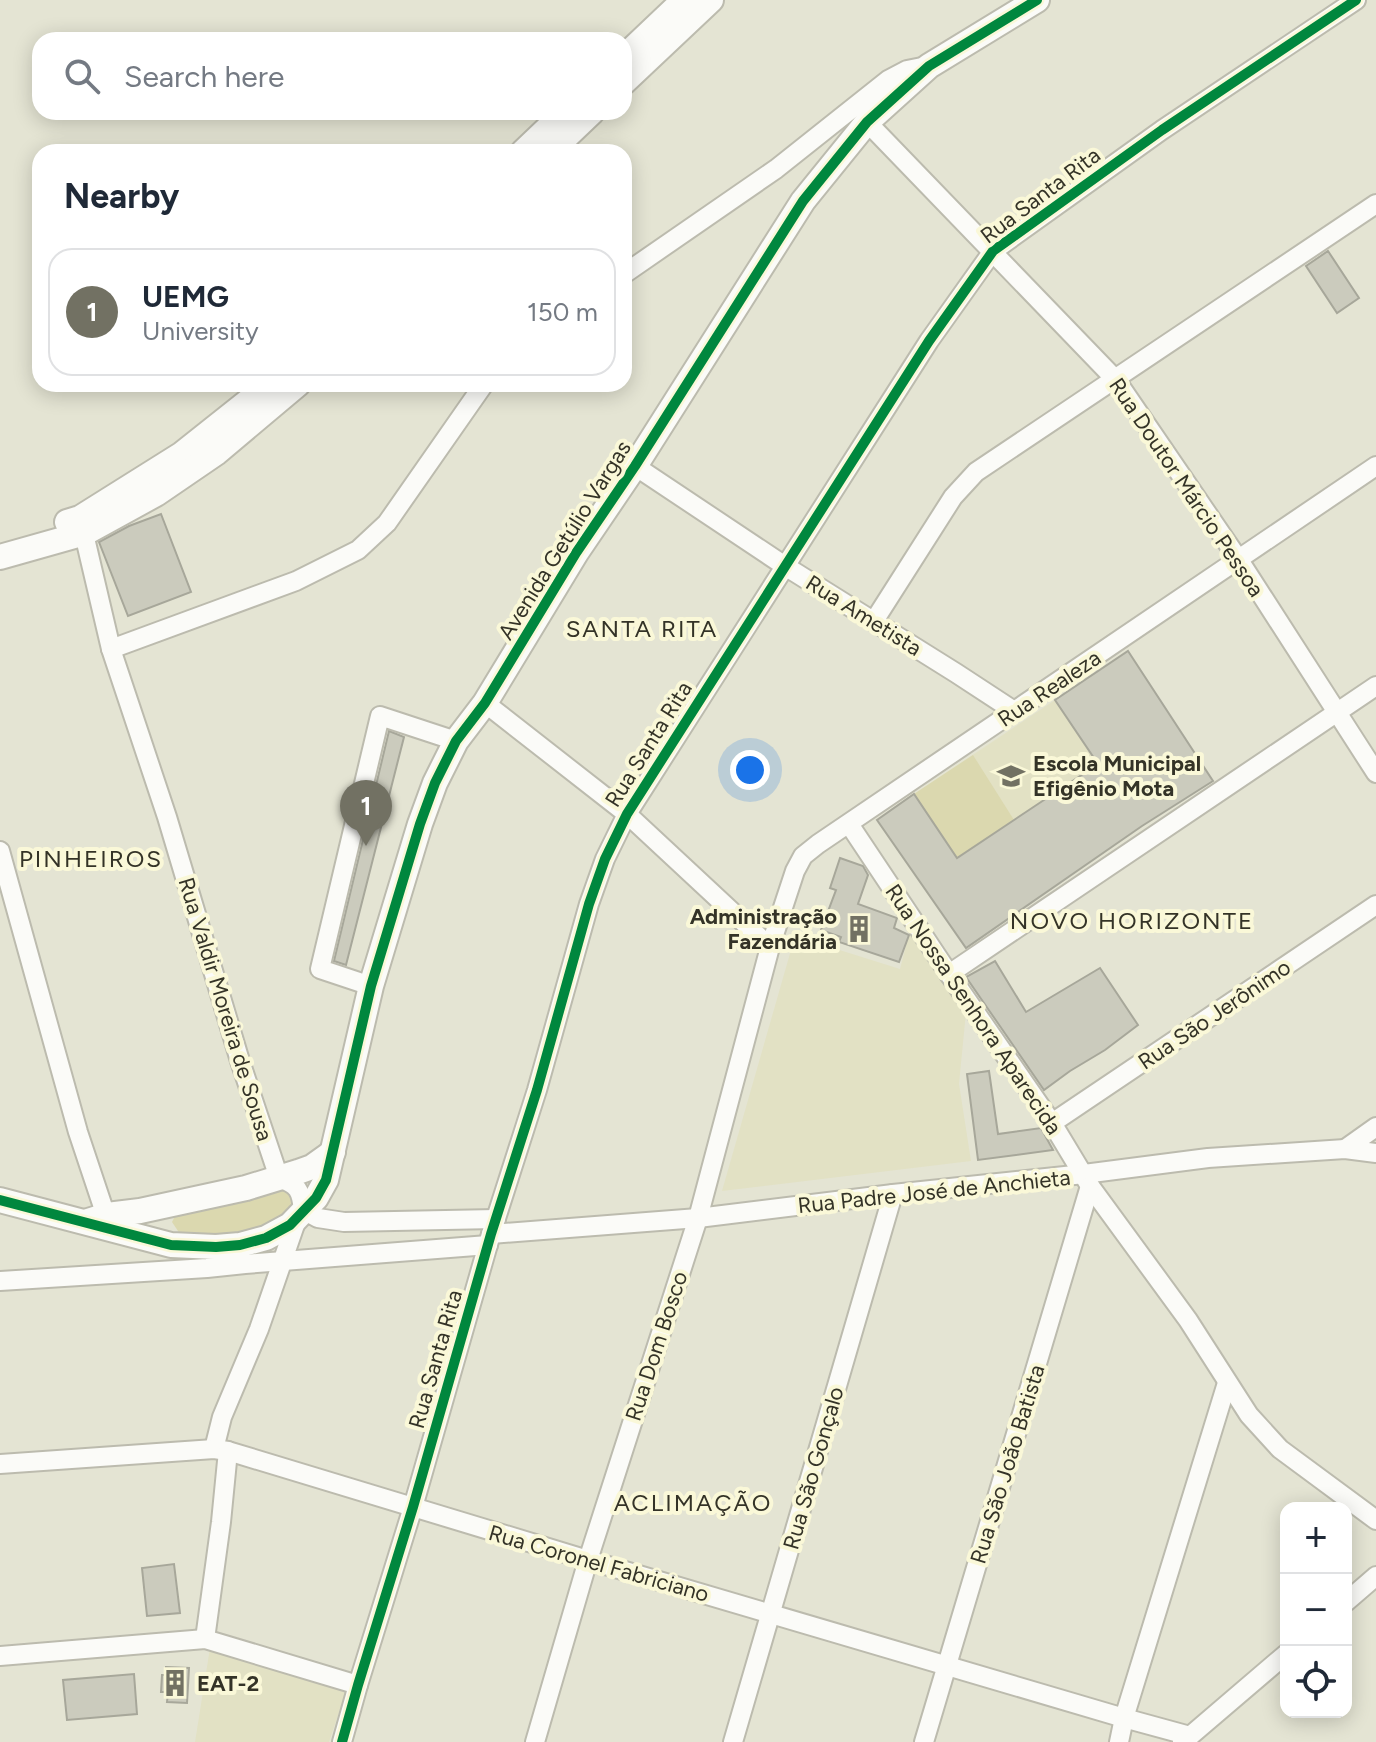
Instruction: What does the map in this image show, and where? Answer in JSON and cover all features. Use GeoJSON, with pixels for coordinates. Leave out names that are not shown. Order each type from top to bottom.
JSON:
{"type":"FeatureCollection","features":[{"type":"Feature","properties":{"kind":"street"},"geometry":{"type":"LineString","coordinates":[[632,49],[684,0]]}},
{"type":"Feature","properties":{"kind":"street"},"geometry":{"type":"LineString","coordinates":[[632,74],[711,0]]}},
{"type":"Feature","properties":{"kind":"street","name":"Avenida Getúlio Vargas"},"geometry":{"type":"LineString","coordinates":[[300,1214],[316,1198],[326,1180],[371,986],[420,824],[435,783],[456,741],[485,703],[576,553],[635,466],[803,201],[871,109],[929,66],[1037,0]]}},
{"type":"Feature","properties":{"kind":"street","name":"Rua Santa Rita"},"geometry":{"type":"LineString","coordinates":[[342,1742],[537,1090],[589,904],[605,859],[627,814],[929,341],[993,251],[1162,130],[1356,0]]}},
{"type":"Feature","properties":{"kind":"street"},"geometry":{"type":"LineString","coordinates":[[632,268],[776,169],[871,109]]}},
{"type":"Feature","properties":{"kind":"street","name":"Rua Doutor Márcio Pessoa"},"geometry":{"type":"LineString","coordinates":[[871,109],[993,251],[1116,380],[1239,560],[1376,773]]}},
{"type":"Feature","properties":{"kind":"street"},"geometry":{"type":"LineString","coordinates":[[531,144],[557,120]]}},
{"type":"Feature","properties":{"kind":"street"},"geometry":{"type":"LineString","coordinates":[[558,144],[584,120]]}},
{"type":"Feature","properties":{"kind":"street"},"geometry":{"type":"LineString","coordinates":[[874,621],[953,497],[976,472],[1376,204]]}},
{"type":"Feature","properties":{"kind":"street"},"geometry":{"type":"LineString","coordinates":[[0,540],[82,526],[182,454],[260,392]]}},
{"type":"Feature","properties":{"kind":"street"},"geometry":{"type":"LineString","coordinates":[[0,557],[156,494],[216,453],[288,392]]}},
{"type":"Feature","properties":{"kind":"street"},"geometry":{"type":"LineString","coordinates":[[111,649],[296,581],[358,550],[387,523],[478,392]]}},
{"type":"Feature","properties":{"kind":"street","name":"Rua Ametista"},"geometry":{"type":"LineString","coordinates":[[635,466],[785,566],[1014,711]]}},
{"type":"Feature","properties":{"kind":"street","name":"Rua Realeza"},"geometry":{"type":"LineString","coordinates":[[770,947],[795,871],[803,856],[818,844],[1376,466]]}},
{"type":"Feature","properties":{"kind":"street","name":"Rua Valdir Moreira de Sousa"},"geometry":{"type":"LineString","coordinates":[[82,526],[111,649],[167,817],[240,1061],[279,1178]]}},
{"type":"Feature","properties":{"kind":"street"},"geometry":{"type":"LineString","coordinates":[[949,974],[1376,686]]}},
{"type":"Feature","properties":{"kind":"street"},"geometry":{"type":"LineString","coordinates":[[485,703],[627,814],[770,947]]}},
{"type":"Feature","properties":{"kind":"street"},"geometry":{"type":"LineString","coordinates":[[371,986],[320,969],[380,716],[456,741]]}},
{"type":"Feature","properties":{"kind":"street","name":"Rua Nossa Senhora Aparecida"},"geometry":{"type":"LineString","coordinates":[[849,824],[1052,1123],[1087,1180],[1188,1320],[1249,1415],[1280,1449],[1376,1520]]}},
{"type":"Feature","properties":{"kind":"street"},"geometry":{"type":"LineString","coordinates":[[0,851],[101,1222]]}},
{"type":"Feature","properties":{"kind":"street","name":"Rua São Jerônimo"},"geometry":{"type":"LineString","coordinates":[[1052,1123],[1376,905]]}},
{"type":"Feature","properties":{"kind":"street","name":"Rua Dom Bosco"},"geometry":{"type":"LineString","coordinates":[[535,1742],[588,1560],[698,1218],[770,947]]}},
{"type":"Feature","properties":{"kind":"street"},"geometry":{"type":"LineString","coordinates":[[1345,1149],[1376,1127]]}},
{"type":"Feature","properties":{"kind":"street","name":"Rua Padre José de Anchieta"},"geometry":{"type":"LineString","coordinates":[[0,1281],[207,1268],[492,1233],[698,1218],[893,1194],[1087,1180],[1208,1158],[1345,1149],[1376,1153]]}},
{"type":"Feature","properties":{"kind":"street"},"geometry":{"type":"LineString","coordinates":[[101,1222],[246,1188],[312,1167],[333,1152]]}},
{"type":"Feature","properties":{"kind":"street"},"geometry":{"type":"LineString","coordinates":[[205,1639],[221,1522],[222,1417],[259,1329],[300,1214],[302,1196],[297,1188],[279,1178]]}},
{"type":"Feature","properties":{"kind":"street","name":"Rua São João Batista"},"geometry":{"type":"LineString","coordinates":[[924,1742],[1087,1180]]}},
{"type":"Feature","properties":{"kind":"street","name":"Rua São Gonçalo"},"geometry":{"type":"LineString","coordinates":[[733,1742],[893,1194]]}},
{"type":"Feature","properties":{"kind":"street"},"geometry":{"type":"LineString","coordinates":[[0,1200],[101,1222],[177,1246],[240,1245],[266,1238],[290,1225],[300,1214]]}},
{"type":"Feature","properties":{"kind":"street"},"geometry":{"type":"LineString","coordinates":[[168,1205],[165,1223],[177,1246],[207,1268]]}},
{"type":"Feature","properties":{"kind":"street","name":"Rua Padre José de Anchieta"},"geometry":{"type":"LineString","coordinates":[[300,1214],[344,1222],[492,1233]]}},
{"type":"Feature","properties":{"kind":"street"},"geometry":{"type":"LineString","coordinates":[[1119,1742],[1227,1383]]}},
{"type":"Feature","properties":{"kind":"street","name":"Rua Coronel Fabriciano"},"geometry":{"type":"LineString","coordinates":[[0,1464],[221,1450],[1124,1718],[1185,1739]]}},
{"type":"Feature","properties":{"kind":"street"},"geometry":{"type":"LineString","coordinates":[[1352,1597],[1376,1576]]}},
{"type":"Feature","properties":{"kind":"street"},"geometry":{"type":"LineString","coordinates":[[0,1656],[205,1639],[358,1685]]}},
{"type":"Feature","properties":{"kind":"street"},"geometry":{"type":"LineString","coordinates":[[1185,1739],[1280,1659]]}},
{"type":"Feature","properties":{"kind":"shaded area","name":"Escola Municipal Efigênio Mota"},"geometry":{"type":"Polygon","coordinates":[[[1055,700],[1098,764],[957,858],[914,794],[1055,700]]]}},
{"type":"Feature","properties":{"kind":"shaded area"},"geometry":{"type":"Polygon","coordinates":[[[973,755],[1014,820],[957,858],[914,794],[973,755]]]}},
{"type":"Feature","properties":{"kind":"shaded area"},"geometry":{"type":"Polygon","coordinates":[[[909,934],[966,1012],[959,1084],[971,1161],[722,1191],[795,936],[900,969],[909,934]]]}},
{"type":"Feature","properties":{"kind":"shaded area"},"geometry":{"type":"Polygon","coordinates":[[[285,1187],[293,1199],[293,1214],[238,1237],[180,1234],[172,1222],[175,1216],[187,1209],[285,1187]]]}},
{"type":"Feature","properties":{"kind":"shaded area"},"geometry":{"type":"Polygon","coordinates":[[[210,1648],[346,1691],[329,1742],[195,1742],[210,1648]]]}},
{"type":"Feature","properties":{"kind":"building"},"geometry":{"type":"Polygon","coordinates":[[[1328,251],[1359,298],[1337,313],[1306,266],[1328,251]]]}},
{"type":"Feature","properties":{"kind":"building"},"geometry":{"type":"Polygon","coordinates":[[[161,514],[191,592],[128,616],[99,542],[161,514]]]}},
{"type":"Feature","properties":{"kind":"building"},"geometry":{"type":"Polygon","coordinates":[[[1128,651],[1213,781],[1142,826],[966,948],[877,820],[914,794],[957,858],[1098,764],[1055,700],[1128,651]]]}},
{"type":"Feature","properties":{"kind":"building"},"geometry":{"type":"Polygon","coordinates":[[[389,731],[404,737],[346,965],[334,961],[389,731]]]}},
{"type":"Feature","properties":{"kind":"building","name":"Administração Fazendária"},"geometry":{"type":"Polygon","coordinates":[[[840,858],[863,866],[868,875],[858,904],[897,918],[894,928],[909,935],[899,962],[839,942],[841,937],[821,930],[836,890],[830,888],[840,858]]]}},
{"type":"Feature","properties":{"kind":"building"},"geometry":{"type":"Polygon","coordinates":[[[995,961],[1026,1012],[1100,968],[1138,1025],[1044,1090],[966,977],[995,961]]]}},
{"type":"Feature","properties":{"kind":"building"},"geometry":{"type":"Polygon","coordinates":[[[989,1071],[998,1134],[1041,1128],[1053,1150],[978,1160],[967,1074],[989,1071]]]}},
{"type":"Feature","properties":{"kind":"building"},"geometry":{"type":"Polygon","coordinates":[[[174,1564],[180,1613],[147,1616],[142,1568],[174,1564]]]}},
{"type":"Feature","properties":{"kind":"building","name":"EAT-2"},"geometry":{"type":"Polygon","coordinates":[[[166,1667],[189,1668],[187,1703],[167,1702],[168,1692],[161,1692],[166,1667]]]}},
{"type":"Feature","properties":{"kind":"building"},"geometry":{"type":"Polygon","coordinates":[[[134,1674],[137,1714],[67,1720],[63,1680],[134,1674]]]}},
{"type":"Feature","properties":{"kind":"cycle path"},"geometry":{"type":"LineString","coordinates":[[0,1200],[171,1245],[216,1247],[266,1238],[290,1225],[316,1198],[326,1180],[371,986],[420,824],[435,783],[456,741],[485,703],[576,553],[635,466],[803,201],[867,122],[929,66],[1037,0]]}},
{"type":"Feature","properties":{"kind":"cycle path"},"geometry":{"type":"LineString","coordinates":[[342,1742],[491,1234],[537,1090],[589,904],[605,859],[627,814],[929,341],[993,251],[1162,130],[1356,0]]}},
{"type":"Feature","properties":{"kind":"place","name":"Escola Municipal Efigênio Mota"},"geometry":{"type":"Point","coordinates":[1011,776]}},
{"type":"Feature","properties":{"kind":"place","name":"UEMG"},"geometry":{"type":"Point","coordinates":[366,846]}},
{"type":"Feature","properties":{"kind":"place","name":"Administração Fazendária"},"geometry":{"type":"Point","coordinates":[859,929]}},
{"type":"Feature","properties":{"kind":"place","name":"EAT-2"},"geometry":{"type":"Point","coordinates":[175,1683]}},
{"type":"Feature","properties":{"kind":"district","name":"SANTA RITA"},"geometry":{"type":"Point","coordinates":[642,629]}},
{"type":"Feature","properties":{"kind":"district","name":"PINHEIROS"},"geometry":{"type":"Point","coordinates":[91,859]}},
{"type":"Feature","properties":{"kind":"district","name":"NOVO HORIZONTE"},"geometry":{"type":"Point","coordinates":[1132,921]}},
{"type":"Feature","properties":{"kind":"district","name":"ACLIMAÇÃO"},"geometry":{"type":"Point","coordinates":[693,1503]}}]}
